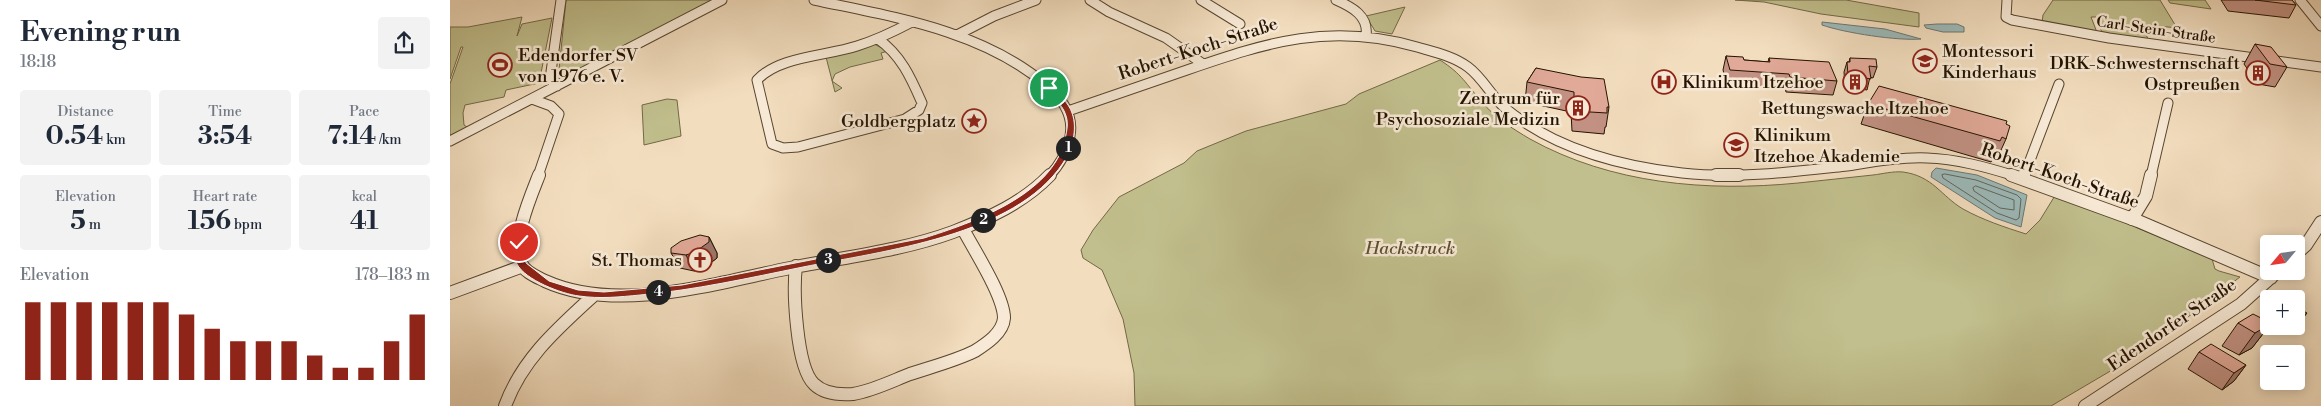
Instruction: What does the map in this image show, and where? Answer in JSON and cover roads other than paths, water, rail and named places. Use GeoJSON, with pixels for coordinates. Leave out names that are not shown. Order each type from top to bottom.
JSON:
{"type":"FeatureCollection","features":[{"type":"Feature","properties":{"kind":"street"},"geometry":{"type":"LineString","coordinates":[[557,86],[550,79],[562,0]]}},
{"type":"Feature","properties":{"kind":"street"},"geometry":{"type":"LineString","coordinates":[[450,141],[722,0]]}},
{"type":"Feature","properties":{"kind":"street"},"geometry":{"type":"LineString","coordinates":[[532,99],[551,106],[560,114],[520,234],[518,250],[523,266],[554,287],[594,295],[675,290],[901,246],[963,228],[994,215],[1040,185],[1065,155],[1072,126],[1068,111],[1057,96],[1031,70],[1009,57],[957,35],[819,0]]}},
{"type":"Feature","properties":{"kind":"street"},"geometry":{"type":"LineString","coordinates":[[957,35],[994,16],[1036,0]]}},
{"type":"Feature","properties":{"kind":"street"},"geometry":{"type":"LineString","coordinates":[[1090,0],[1109,12],[1166,38],[1203,64]]}},
{"type":"Feature","properties":{"kind":"street"},"geometry":{"type":"LineString","coordinates":[[1201,0],[1240,24]]}},
{"type":"Feature","properties":{"kind":"street"},"geometry":{"type":"LineString","coordinates":[[1336,0],[1361,16],[1367,26],[1366,36]]}},
{"type":"Feature","properties":{"kind":"street","name":"Carl-Stein-Straße"},"geometry":{"type":"LineString","coordinates":[[2007,0],[2006,17],[2012,20],[2100,37],[2321,68]]}},
{"type":"Feature","properties":{"kind":"street"},"geometry":{"type":"LineString","coordinates":[[2300,0],[2321,26]]}},
{"type":"Feature","properties":{"kind":"street"},"geometry":{"type":"LineString","coordinates":[[878,39],[893,49],[900,57],[922,103],[919,110],[905,119],[798,147],[783,148],[772,144],[757,80],[760,75],[775,67],[849,49],[878,39],[910,23]]}},
{"type":"Feature","properties":{"kind":"street","name":"Robert-Koch-Straße"},"geometry":{"type":"LineString","coordinates":[[1068,111],[1254,46],[1286,38],[1334,34],[1366,36],[1417,47],[1453,59],[1477,75],[1497,101],[1536,130],[1591,154],[1633,165],[1683,174],[1739,176],[1928,158],[1972,164],[2023,179],[2132,218],[2260,269]]}},
{"type":"Feature","properties":{"kind":"street"},"geometry":{"type":"LineString","coordinates":[[2023,179],[2060,84]]}},
{"type":"Feature","properties":{"kind":"street"},"geometry":{"type":"LineString","coordinates":[[2132,218],[2146,196],[2168,103]]}},
{"type":"Feature","properties":{"kind":"street"},"geometry":{"type":"LineString","coordinates":[[2305,244],[2321,222]]}},
{"type":"Feature","properties":{"kind":"street"},"geometry":{"type":"LineString","coordinates":[[796,266],[794,278],[795,308],[810,380],[818,388],[828,392],[841,394],[858,393],[974,351],[986,344],[1000,330],[1004,320],[1001,301],[963,228]]}},
{"type":"Feature","properties":{"kind":"street"},"geometry":{"type":"LineString","coordinates":[[450,293],[523,266]]}},
{"type":"Feature","properties":{"kind":"street","name":"Edendorfer Straße"},"geometry":{"type":"LineString","coordinates":[[2085,406],[2241,304],[2268,280]]}},
{"type":"Feature","properties":{"kind":"street"},"geometry":{"type":"LineString","coordinates":[[504,406],[512,386],[532,355],[555,330],[594,295]]}},
{"type":"Feature","properties":{"kind":"water"},"geometry":{"type":"Polygon","coordinates":[[[1822,22],[1885,29],[1921,39],[1886,38],[1832,28],[1822,25],[1822,22]]]}},
{"type":"Feature","properties":{"kind":"water"},"geometry":{"type":"Polygon","coordinates":[[[1957,24],[1964,27],[1964,32],[1943,32],[1926,28],[1924,25],[1957,24]]]}},
{"type":"Feature","properties":{"kind":"water"},"geometry":{"type":"Polygon","coordinates":[[[1936,168],[1977,175],[2027,195],[2021,227],[1995,218],[1931,177],[1932,172],[1936,168]]]}},
{"type":"Feature","properties":{"kind":"place","name":"Montessori Kinderhaus"},"geometry":{"type":"Point","coordinates":[1925,61]}},
{"type":"Feature","properties":{"kind":"place","name":"Edendorfer SV von 1976 e. V."},"geometry":{"type":"Point","coordinates":[500,65]}},
{"type":"Feature","properties":{"kind":"place","name":"DRK-Schwesternschaft Ostpreußen"},"geometry":{"type":"Point","coordinates":[2258,73]}},
{"type":"Feature","properties":{"kind":"place","name":"Klinikum Itzehoe"},"geometry":{"type":"Point","coordinates":[1664,82]}},
{"type":"Feature","properties":{"kind":"place","name":"Rettungswache Itzehoe"},"geometry":{"type":"Point","coordinates":[1855,82]}},
{"type":"Feature","properties":{"kind":"place","name":"Zentrum für Psychosoziale Medizin"},"geometry":{"type":"Point","coordinates":[1578,108]}},
{"type":"Feature","properties":{"kind":"place","name":"Goldbergplatz"},"geometry":{"type":"Point","coordinates":[974,121]}},
{"type":"Feature","properties":{"kind":"place","name":"Klinikum Itzehoe Akademie"},"geometry":{"type":"Point","coordinates":[1736,145]}},
{"type":"Feature","properties":{"kind":"place","name":"St. Thomas"},"geometry":{"type":"Point","coordinates":[700,260]}},
{"type":"Feature","properties":{"kind":"park label","name":"Hackstruck"},"geometry":{"type":"Point","coordinates":[1410,248]}}]}
